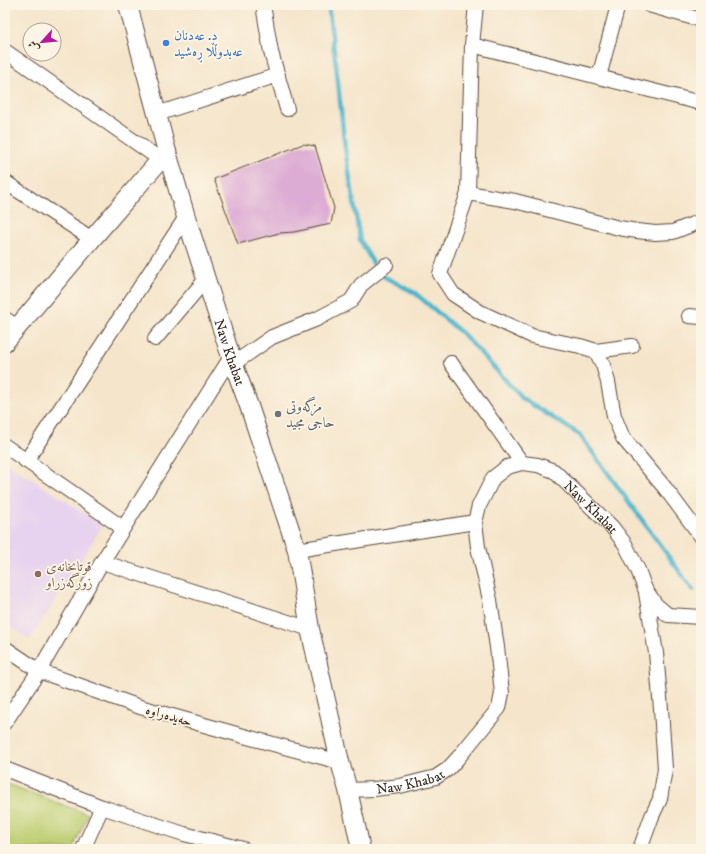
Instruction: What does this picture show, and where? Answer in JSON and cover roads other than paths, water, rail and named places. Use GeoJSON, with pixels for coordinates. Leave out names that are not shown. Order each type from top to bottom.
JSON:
{"type":"FeatureCollection","features":[{"type":"Feature","properties":{"kind":"street","name":"Naw Khabat"},"geometry":{"type":"LineString","coordinates":[[128,5],[157,114],[164,156],[186,217],[232,360],[297,550],[310,629],[340,762],[348,790],[400,786],[436,777],[448,769],[499,708],[502,693],[497,647],[490,600],[478,547],[475,522],[479,506],[493,478],[507,467],[522,463],[538,465],[554,471],[612,528],[625,544],[638,570],[645,589],[656,604],[668,615],[701,617]]}},
{"type":"Feature","properties":{"kind":"street"},"geometry":{"type":"LineString","coordinates":[[263,5],[271,52],[286,109]]}},
{"type":"Feature","properties":{"kind":"street"},"geometry":{"type":"LineString","coordinates":[[476,5],[472,45],[468,193],[440,274],[453,294],[480,312],[532,336],[580,346],[596,351],[632,346]]}},
{"type":"Feature","properties":{"kind":"street"},"geometry":{"type":"LineString","coordinates":[[599,77],[618,5]]}},
{"type":"Feature","properties":{"kind":"street"},"geometry":{"type":"LineString","coordinates":[[648,5],[701,20]]}},
{"type":"Feature","properties":{"kind":"street"},"geometry":{"type":"LineString","coordinates":[[472,45],[701,103]]}},
{"type":"Feature","properties":{"kind":"street"},"geometry":{"type":"LineString","coordinates":[[5,51],[164,156],[92,239],[11,323],[5,342]]}},
{"type":"Feature","properties":{"kind":"street"},"geometry":{"type":"LineString","coordinates":[[157,114],[278,75]]}},
{"type":"Feature","properties":{"kind":"street"},"geometry":{"type":"LineString","coordinates":[[5,182],[92,239]]}},
{"type":"Feature","properties":{"kind":"street"},"geometry":{"type":"LineString","coordinates":[[468,193],[515,201],[619,228],[637,231],[655,233],[673,232],[701,221]]}},
{"type":"Feature","properties":{"kind":"street"},"geometry":{"type":"LineString","coordinates":[[26,461],[186,217]]}},
{"type":"Feature","properties":{"kind":"street"},"geometry":{"type":"LineString","coordinates":[[5,722],[39,671],[123,528],[232,360],[272,337],[317,319],[350,301],[361,285],[386,265]]}},
{"type":"Feature","properties":{"kind":"street"},"geometry":{"type":"LineString","coordinates":[[155,339],[206,279]]}},
{"type":"Feature","properties":{"kind":"street"},"geometry":{"type":"LineString","coordinates":[[596,351],[605,370],[614,416],[623,438],[666,488],[701,536]]}},
{"type":"Feature","properties":{"kind":"street"},"geometry":{"type":"LineString","coordinates":[[451,363],[522,463]]}},
{"type":"Feature","properties":{"kind":"street"},"geometry":{"type":"LineString","coordinates":[[5,446],[123,528]]}},
{"type":"Feature","properties":{"kind":"street"},"geometry":{"type":"LineString","coordinates":[[297,550],[475,522]]}},
{"type":"Feature","properties":{"kind":"street"},"geometry":{"type":"LineString","coordinates":[[102,562],[310,629]]}},
{"type":"Feature","properties":{"kind":"street"},"geometry":{"type":"LineString","coordinates":[[640,849],[660,799],[665,769],[656,653],[645,589]]}},
{"type":"Feature","properties":{"kind":"street","name":"حەیدەراوە"},"geometry":{"type":"LineString","coordinates":[[5,648],[39,671],[140,707],[340,762]]}},
{"type":"Feature","properties":{"kind":"street"},"geometry":{"type":"LineString","coordinates":[[5,768],[102,807],[215,845],[243,849]]}},
{"type":"Feature","properties":{"kind":"street"},"geometry":{"type":"LineString","coordinates":[[348,790],[361,849]]}},
{"type":"Feature","properties":{"kind":"street"},"geometry":{"type":"LineString","coordinates":[[83,849],[102,807]]}},
{"type":"Feature","properties":{"kind":"waterway"},"geometry":{"type":"LineString","coordinates":[[328,5],[345,148],[360,240],[373,263]]}},
{"type":"Feature","properties":{"kind":"waterway"},"geometry":{"type":"LineString","coordinates":[[381,275],[415,293],[464,335],[522,398],[580,435],[693,590]]}},
{"type":"Feature","properties":{"kind":"place","name":"د. عەدنان عەبدوڵڵا ڕەشید"},"geometry":{"type":"Point","coordinates":[166,43]}},
{"type":"Feature","properties":{"kind":"place","name":"مزگەوتى حاجى مجيد"},"geometry":{"type":"Point","coordinates":[278,414]}},
{"type":"Feature","properties":{"kind":"place","name":"قوتابخانەی زورگەزراو"},"geometry":{"type":"Point","coordinates":[38,574]}}]}
